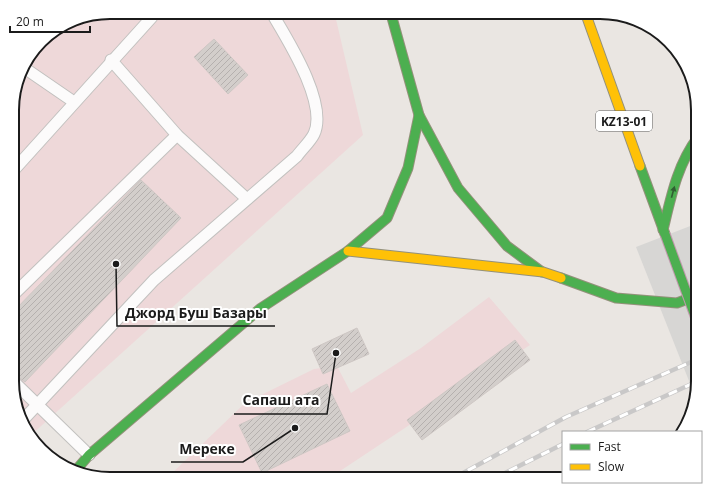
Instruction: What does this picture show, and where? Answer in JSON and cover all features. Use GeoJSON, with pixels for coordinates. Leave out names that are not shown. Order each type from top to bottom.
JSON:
{"type":"FeatureCollection","features":[{"type":"Feature","properties":{"kind":"main road"},"geometry":{"type":"LineString","coordinates":[[392,19],[419,115],[458,188],[507,246],[543,272]]}},
{"type":"Feature","properties":{"kind":"main road","name":"KZ13-01"},"geometry":{"type":"LineString","coordinates":[[588,19],[691,305]]}},
{"type":"Feature","properties":{"kind":"main road"},"geometry":{"type":"LineString","coordinates":[[79,467],[89,455],[261,308],[348,251],[387,218],[408,168],[419,115]]}},
{"type":"Feature","properties":{"kind":"main road"},"geometry":{"type":"LineString","coordinates":[[664,232],[678,171],[691,146]]}},
{"type":"Feature","properties":{"kind":"main road"},"geometry":{"type":"LineString","coordinates":[[348,251],[543,272],[616,298],[677,303],[691,298]]}},
{"type":"Feature","properties":{"kind":"lane"},"geometry":{"type":"LineString","coordinates":[[19,164],[149,19]]}},
{"type":"Feature","properties":{"kind":"lane"},"geometry":{"type":"LineString","coordinates":[[26,417],[154,280],[297,156],[314,134],[317,109],[302,64],[275,19]]}},
{"type":"Feature","properties":{"kind":"lane"},"geometry":{"type":"LineString","coordinates":[[111,60],[177,135],[247,199]]}},
{"type":"Feature","properties":{"kind":"lane"},"geometry":{"type":"LineString","coordinates":[[28,70],[74,102]]}},
{"type":"Feature","properties":{"kind":"lane"},"geometry":{"type":"LineString","coordinates":[[19,289],[177,135]]}},
{"type":"Feature","properties":{"kind":"lane"},"geometry":{"type":"LineString","coordinates":[[19,386],[89,455]]}},
{"type":"Feature","properties":{"kind":"shaded area"},"geometry":{"type":"Polygon","coordinates":[[[110,19],[336,19],[363,135],[34,432],[24,411],[19,387],[19,110],[22,86],[28,70],[34,59],[50,41],[64,31],[80,24],[110,19]]]}},
{"type":"Feature","properties":{"kind":"shaded area"},"geometry":{"type":"Polygon","coordinates":[[[489,297],[530,345],[339,472],[173,472],[245,403],[314,369],[337,366],[351,393],[421,348],[489,297]]]}},
{"type":"Feature","properties":{"kind":"pier"},"geometry":{"type":"Polygon","coordinates":[[[691,226],[691,386],[636,247],[691,226]]]}},
{"type":"Feature","properties":{"kind":"building"},"geometry":{"type":"Polygon","coordinates":[[[214,39],[248,75],[228,94],[194,57],[214,39]]]}},
{"type":"Feature","properties":{"kind":"building"},"geometry":{"type":"Polygon","coordinates":[[[141,180],[181,218],[25,382],[19,378],[19,306],[141,180]]]}},
{"type":"Feature","properties":{"kind":"building"},"geometry":{"type":"Polygon","coordinates":[[[357,328],[369,354],[323,374],[312,349],[357,328]]]}},
{"type":"Feature","properties":{"kind":"building"},"geometry":{"type":"Polygon","coordinates":[[[515,340],[530,360],[422,440],[407,420],[515,340]]]}},
{"type":"Feature","properties":{"kind":"building"},"geometry":{"type":"Polygon","coordinates":[[[327,384],[350,431],[262,472],[239,425],[327,384]]]}},
{"type":"Feature","properties":{"kind":"railway"},"geometry":{"type":"LineString","coordinates":[[465,472],[566,417],[691,362]]}},
{"type":"Feature","properties":{"kind":"railway"},"geometry":{"type":"LineString","coordinates":[[589,431],[691,384]]}},
{"type":"Feature","properties":{"kind":"railway"},"geometry":{"type":"LineString","coordinates":[[507,472],[562,444]]}},
{"type":"Feature","properties":{"kind":"traffic: fast"},"geometry":{"type":"LineString","coordinates":[[392,19],[419,115],[458,188],[507,246],[542,272]]}},
{"type":"Feature","properties":{"kind":"traffic: fast"},"geometry":{"type":"LineString","coordinates":[[79,467],[89,455],[261,308],[348,251],[387,218],[408,168],[419,115]]}},
{"type":"Feature","properties":{"kind":"traffic: fast"},"geometry":{"type":"LineString","coordinates":[[663,230],[672,193],[680,170],[691,148]]}},
{"type":"Feature","properties":{"kind":"traffic: fast"},"geometry":{"type":"LineString","coordinates":[[640,166],[665,234]]}},
{"type":"Feature","properties":{"kind":"traffic: fast"},"geometry":{"type":"LineString","coordinates":[[665,234],[691,305]]}},
{"type":"Feature","properties":{"kind":"traffic: fast"},"geometry":{"type":"LineString","coordinates":[[561,278],[616,298],[677,303],[691,298]]}},
{"type":"Feature","properties":{"kind":"traffic: slow"},"geometry":{"type":"LineString","coordinates":[[588,19],[640,166]]}},
{"type":"Feature","properties":{"kind":"traffic: slow"},"geometry":{"type":"LineString","coordinates":[[348,251],[543,272],[561,278]]}},
{"type":"Feature","properties":{"kind":"place","name":"Джорд Буш Базары"},"geometry":{"type":"Point","coordinates":[116,264]}},
{"type":"Feature","properties":{"kind":"place","name":"Сапаш ата"},"geometry":{"type":"Point","coordinates":[336,353]}},
{"type":"Feature","properties":{"kind":"place","name":"Мереке"},"geometry":{"type":"Point","coordinates":[295,428]}}]}
